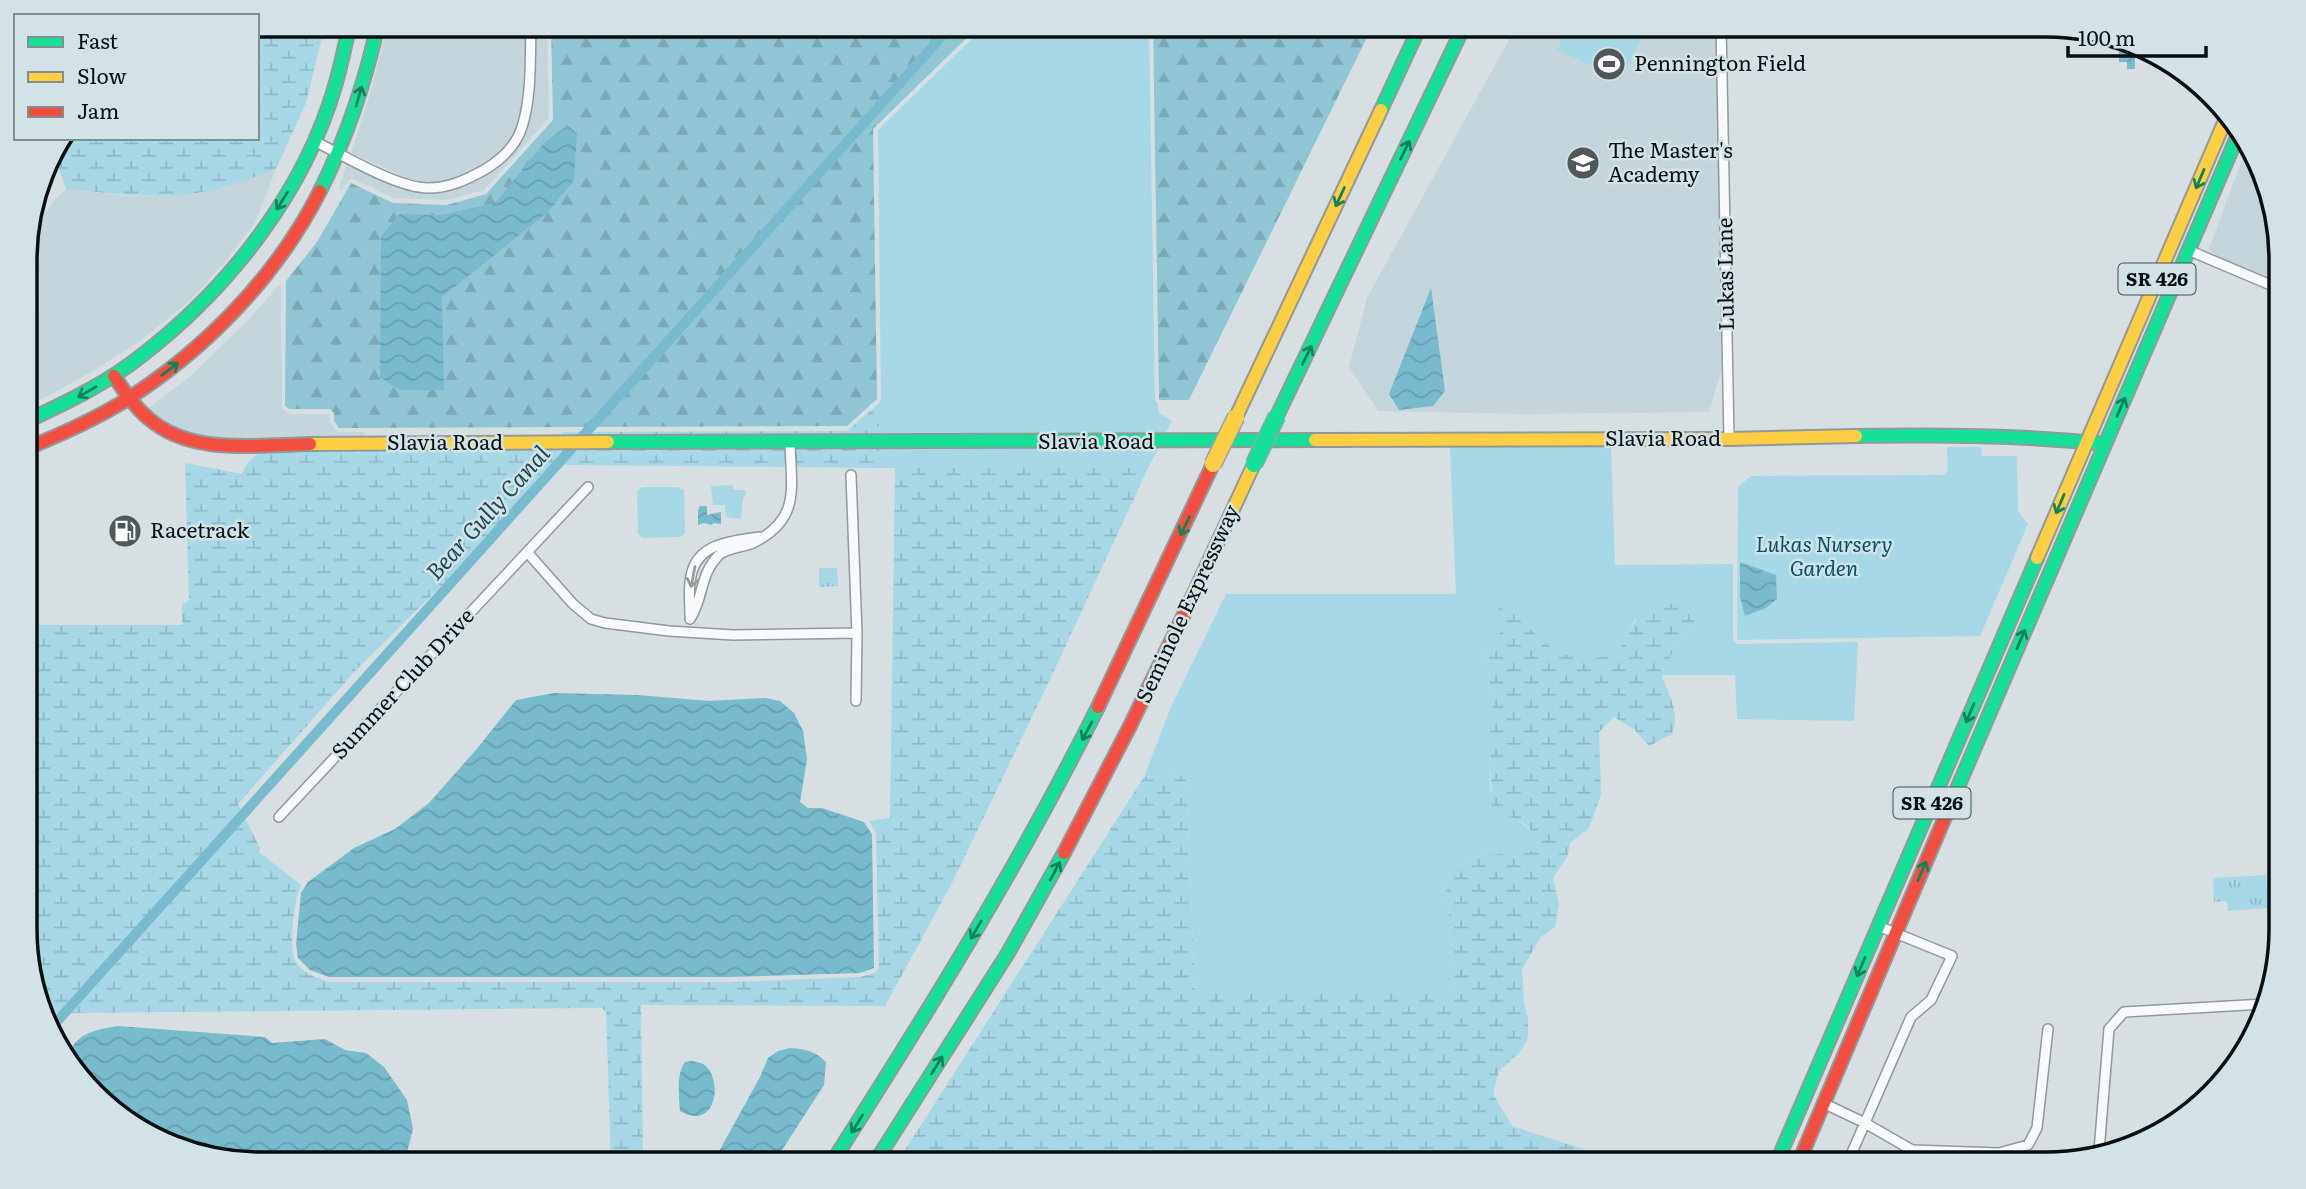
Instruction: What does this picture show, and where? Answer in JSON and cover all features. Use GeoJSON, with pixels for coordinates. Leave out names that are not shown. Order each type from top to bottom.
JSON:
{"type":"FeatureCollection","features":[{"type":"Feature","properties":{"kind":"main road"},"geometry":{"type":"LineString","coordinates":[[37,416],[114,376],[162,341],[199,308],[233,271],[294,182],[314,141],[332,92],[347,37]]}},
{"type":"Feature","properties":{"kind":"main road"},"geometry":{"type":"LineString","coordinates":[[37,444],[128,400],[210,335],[253,290],[287,247],[339,153],[356,106],[375,37]]}},
{"type":"Feature","properties":{"kind":"main road","name":"Seminole Expressway"},"geometry":{"type":"LineString","coordinates":[[838,1152],[969,942],[1025,846],[1102,701],[1415,37]]}},
{"type":"Feature","properties":{"kind":"main road","name":"Seminole Expressway"},"geometry":{"type":"LineString","coordinates":[[882,1152],[981,994],[1061,860],[1100,788],[1459,37]]}},
{"type":"Feature","properties":{"kind":"main road","name":"SR 426"},"geometry":{"type":"LineString","coordinates":[[1781,1152],[2223,125]]}},
{"type":"Feature","properties":{"kind":"main road"},"geometry":{"type":"LineString","coordinates":[[2216,140],[2219,155],[2216,185]]}},
{"type":"Feature","properties":{"kind":"main road","name":"SR 426"},"geometry":{"type":"LineString","coordinates":[[1803,1152],[2235,141]]}},
{"type":"Feature","properties":{"kind":"main road","name":"Slavia Road"},"geometry":{"type":"LineString","coordinates":[[114,376],[128,400],[152,422],[176,436],[201,444],[231,446],[563,442],[1730,439],[1927,435],[2105,444]]}},
{"type":"Feature","properties":{"kind":"street"},"geometry":{"type":"LineString","coordinates":[[314,141],[408,184],[426,188],[447,186],[465,180],[506,155],[522,129],[527,105],[530,37]]}},
{"type":"Feature","properties":{"kind":"street","name":"Lukas Lane"},"geometry":{"type":"LineString","coordinates":[[1721,37],[1730,439]]}},
{"type":"Feature","properties":{"kind":"street"},"geometry":{"type":"LineString","coordinates":[[2188,250],[2269,284]]}},
{"type":"Feature","properties":{"kind":"street"},"geometry":{"type":"LineString","coordinates":[[690,619],[695,611],[704,576],[717,557],[722,552],[752,544],[782,521],[788,512],[793,493],[790,443]]}},
{"type":"Feature","properties":{"kind":"street"},"geometry":{"type":"LineString","coordinates":[[851,475],[857,633],[856,701]]}},
{"type":"Feature","properties":{"kind":"street","name":"Summer Club Drive"},"geometry":{"type":"LineString","coordinates":[[279,817],[588,487]]}},
{"type":"Feature","properties":{"kind":"street"},"geometry":{"type":"LineString","coordinates":[[690,631],[691,575],[704,551],[735,540],[764,536]]}},
{"type":"Feature","properties":{"kind":"street"},"geometry":{"type":"LineString","coordinates":[[527,552],[573,604],[591,619],[605,623],[669,631],[744,635],[857,633]]}},
{"type":"Feature","properties":{"kind":"street"},"geometry":{"type":"LineString","coordinates":[[1852,1152],[1911,1017],[1931,1000],[1952,957],[1878,926]]}},
{"type":"Feature","properties":{"kind":"street"},"geometry":{"type":"LineString","coordinates":[[2099,1145],[2109,1029],[2124,1012],[2256,1004]]}},
{"type":"Feature","properties":{"kind":"street"},"geometry":{"type":"LineString","coordinates":[[2002,1152],[2028,1145],[2037,1128],[2049,1029]]}},
{"type":"Feature","properties":{"kind":"street"},"geometry":{"type":"LineString","coordinates":[[1823,1103],[1912,1150],[1969,1152]]}},
{"type":"Feature","properties":{"kind":"shaded area"},"geometry":{"type":"Polygon","coordinates":[[[385,37],[526,37],[522,104],[517,127],[503,151],[463,175],[446,181],[409,179],[351,153],[385,37]]]}},
{"type":"Feature","properties":{"kind":"shaded area"},"geometry":{"type":"Polygon","coordinates":[[[535,37],[547,37],[549,118],[484,190],[447,200],[394,198],[351,178],[342,190],[339,188],[347,163],[407,190],[426,193],[448,191],[467,185],[509,159],[525,132],[531,105],[535,37]]]}},
{"type":"Feature","properties":{"kind":"shaded area","name":"The Master's Academy"},"geometry":{"type":"Polygon","coordinates":[[[1510,37],[1721,37],[1728,348],[1709,412],[1525,414],[1378,411],[1349,367],[1367,298],[1510,37]]]}},
{"type":"Feature","properties":{"kind":"shaded area"},"geometry":{"type":"Polygon","coordinates":[[[2244,157],[2262,202],[2267,231],[2269,278],[2218,257],[2209,249],[2244,157]]]}},
{"type":"Feature","properties":{"kind":"shaded area"},"geometry":{"type":"Polygon","coordinates":[[[276,169],[256,221],[191,300],[137,343],[91,372],[37,400],[37,311],[40,311],[38,237],[40,224],[51,204],[66,189],[128,196],[167,196],[222,188],[276,169]]]}},
{"type":"Feature","properties":{"kind":"shaded area"},"geometry":{"type":"Polygon","coordinates":[[[281,283],[282,408],[289,414],[329,414],[330,423],[338,432],[364,432],[363,438],[231,441],[201,439],[178,431],[154,418],[146,410],[191,376],[281,283]]]}},
{"type":"Feature","properties":{"kind":"green space"},"geometry":{"type":"Polygon","coordinates":[[[259,37],[322,37],[306,103],[276,169],[205,192],[165,196],[66,189],[58,165],[72,140],[259,140],[259,37]]]}},
{"type":"Feature","properties":{"kind":"green space"},"geometry":{"type":"Polygon","coordinates":[[[551,37],[968,37],[873,129],[877,399],[847,426],[339,428],[330,409],[289,409],[285,406],[286,281],[317,242],[351,183],[393,203],[447,205],[486,194],[553,120],[551,37]]]}},
{"type":"Feature","properties":{"kind":"green space"},"geometry":{"type":"Polygon","coordinates":[[[974,37],[1149,37],[1155,400],[1158,412],[1172,421],[1164,436],[879,437],[881,398],[878,130],[974,37]]]}},
{"type":"Feature","properties":{"kind":"green space"},"geometry":{"type":"Polygon","coordinates":[[[1153,37],[1367,37],[1189,400],[1159,400],[1153,37]]]}},
{"type":"Feature","properties":{"kind":"green space","name":"Pennington Field"},"geometry":{"type":"Polygon","coordinates":[[[1563,37],[1641,37],[1621,79],[1557,50],[1563,37]]]}},
{"type":"Feature","properties":{"kind":"green space"},"geometry":{"type":"Polygon","coordinates":[[[879,403],[879,437],[559,437],[563,432],[847,431],[879,403]]]}},
{"type":"Feature","properties":{"kind":"green space"},"geometry":{"type":"Polygon","coordinates":[[[1611,445],[1615,565],[1733,564],[1733,637],[1738,644],[1858,642],[1854,721],[1737,719],[1735,675],[1662,675],[1674,648],[1695,623],[1693,608],[1678,602],[1634,621],[1618,652],[1589,661],[1565,656],[1556,651],[1539,638],[1519,615],[1486,648],[1492,703],[1490,791],[1513,816],[1536,835],[1542,853],[1526,851],[1463,858],[1446,881],[1456,992],[1195,992],[1186,775],[1144,777],[1171,707],[1226,594],[1456,594],[1450,446],[1611,445]]]}},
{"type":"Feature","properties":{"kind":"green space"},"geometry":{"type":"Polygon","coordinates":[[[1159,447],[1148,468],[879,468],[879,448],[1159,447]]]}},
{"type":"Feature","properties":{"kind":"green space","name":"Lukas Nursery Garden"},"geometry":{"type":"Polygon","coordinates":[[[1947,447],[1981,447],[1982,456],[2017,456],[2018,511],[2028,524],[1980,636],[1737,640],[1738,487],[1751,476],[1943,475],[1948,471],[1947,447]]]}},
{"type":"Feature","properties":{"kind":"green space"},"geometry":{"type":"Polygon","coordinates":[[[786,448],[786,467],[564,465],[356,670],[238,804],[260,848],[259,852],[301,885],[293,923],[292,946],[296,962],[306,972],[329,982],[728,982],[860,977],[875,973],[879,968],[876,833],[869,821],[890,818],[895,468],[1148,468],[953,881],[885,1006],[641,1005],[643,1152],[611,1152],[606,1012],[602,1008],[57,1013],[53,1012],[44,987],[37,929],[37,625],[182,625],[182,604],[189,600],[185,463],[242,474],[246,465],[259,454],[309,451],[360,453],[362,449],[786,448]]]}},
{"type":"Feature","properties":{"kind":"green space"},"geometry":{"type":"Polygon","coordinates":[[[795,448],[879,448],[879,468],[796,467],[795,448]]]}},
{"type":"Feature","properties":{"kind":"green space"},"geometry":{"type":"Polygon","coordinates":[[[733,485],[733,490],[744,490],[746,493],[741,519],[726,517],[725,505],[713,505],[711,486],[733,485]]]}},
{"type":"Feature","properties":{"kind":"green space"},"geometry":{"type":"Polygon","coordinates":[[[642,487],[678,487],[684,490],[685,533],[680,537],[643,538],[638,534],[637,492],[642,487]]]}},
{"type":"Feature","properties":{"kind":"green space"},"geometry":{"type":"Polygon","coordinates":[[[819,568],[837,568],[838,586],[819,587],[819,568]]]}},
{"type":"Feature","properties":{"kind":"green space"},"geometry":{"type":"Polygon","coordinates":[[[1678,602],[1693,608],[1695,623],[1674,648],[1662,677],[1674,712],[1672,734],[1649,746],[1635,730],[1614,717],[1599,732],[1601,795],[1589,828],[1570,843],[1568,855],[1553,878],[1559,904],[1555,927],[1541,937],[1522,969],[1528,1038],[1520,1052],[1499,1071],[1493,1094],[1512,1126],[1583,1149],[1585,1152],[904,1152],[1144,777],[1186,775],[1195,992],[1456,992],[1446,881],[1463,858],[1526,851],[1542,852],[1534,835],[1524,824],[1492,812],[1492,703],[1486,648],[1502,631],[1498,607],[1519,615],[1530,629],[1557,652],[1586,661],[1618,652],[1640,617],[1654,609],[1678,602]]]}},
{"type":"Feature","properties":{"kind":"green space"},"geometry":{"type":"Polygon","coordinates":[[[2266,875],[2268,908],[2228,911],[2227,901],[2214,902],[2213,878],[2266,875]]]}},
{"type":"Feature","properties":{"kind":"water"},"geometry":{"type":"Polygon","coordinates":[[[2119,49],[2135,58],[2135,69],[2127,69],[2127,62],[2119,62],[2119,49]]]}},
{"type":"Feature","properties":{"kind":"water"},"geometry":{"type":"Polygon","coordinates":[[[568,125],[577,134],[574,180],[548,212],[442,297],[444,390],[400,390],[380,377],[381,236],[400,214],[440,215],[495,203],[544,143],[568,125]]]}},
{"type":"Feature","properties":{"kind":"water"},"geometry":{"type":"Polygon","coordinates":[[[1431,288],[1445,391],[1433,406],[1399,410],[1389,394],[1431,288]]]}},
{"type":"Feature","properties":{"kind":"water"},"geometry":{"type":"Polygon","coordinates":[[[700,506],[707,506],[707,515],[721,512],[721,524],[698,525],[700,506]]]}},
{"type":"Feature","properties":{"kind":"water"},"geometry":{"type":"Polygon","coordinates":[[[1740,562],[1776,575],[1777,599],[1766,608],[1745,616],[1740,597],[1740,562]]]}},
{"type":"Feature","properties":{"kind":"water"},"geometry":{"type":"Polygon","coordinates":[[[554,693],[638,695],[709,701],[765,698],[780,701],[794,713],[803,731],[807,759],[800,802],[808,808],[822,808],[864,822],[872,834],[874,968],[860,973],[728,977],[329,977],[310,970],[298,958],[296,944],[301,893],[308,882],[354,848],[395,829],[429,803],[516,700],[554,693]]]}},
{"type":"Feature","properties":{"kind":"water"},"geometry":{"type":"Polygon","coordinates":[[[117,1026],[265,1037],[272,1043],[325,1039],[345,1050],[366,1053],[384,1067],[407,1100],[413,1129],[407,1152],[260,1152],[216,1148],[188,1140],[161,1129],[124,1106],[102,1087],[83,1065],[72,1048],[85,1035],[117,1026]]]}},
{"type":"Feature","properties":{"kind":"water"},"geometry":{"type":"Polygon","coordinates":[[[800,1049],[818,1055],[826,1062],[824,1085],[781,1152],[719,1152],[768,1058],[778,1051],[800,1049]]]}},
{"type":"Feature","properties":{"kind":"water"},"geometry":{"type":"Polygon","coordinates":[[[685,1062],[703,1064],[710,1071],[715,1090],[709,1109],[702,1115],[692,1116],[680,1111],[679,1079],[685,1062]]]}},
{"type":"Feature","properties":{"kind":"waterway","name":"Bear Gully Canal"},"geometry":{"type":"LineString","coordinates":[[57,1021],[941,37]]}},
{"type":"Feature","properties":{"kind":"traffic: fast"},"geometry":{"type":"LineString","coordinates":[[37,416],[85,392],[141,356],[204,301],[259,236],[304,164],[321,126],[335,86],[347,37]]}},
{"type":"Feature","properties":{"kind":"traffic: fast"},"geometry":{"type":"LineString","coordinates":[[320,191],[354,109],[375,37]]}},
{"type":"Feature","properties":{"kind":"traffic: fast"},"geometry":{"type":"LineString","coordinates":[[1381,110],[1415,37]]}},
{"type":"Feature","properties":{"kind":"traffic: fast"},"geometry":{"type":"LineString","coordinates":[[1277,416],[1459,37]]}},
{"type":"Feature","properties":{"kind":"traffic: fast"},"geometry":{"type":"LineString","coordinates":[[1951,803],[2235,142]]}},
{"type":"Feature","properties":{"kind":"traffic: fast"},"geometry":{"type":"LineString","coordinates":[[1254,464],[1277,416]]}},
{"type":"Feature","properties":{"kind":"traffic: fast"},"geometry":{"type":"LineString","coordinates":[[1856,436],[2012,437],[2105,444]]}},
{"type":"Feature","properties":{"kind":"traffic: fast"},"geometry":{"type":"LineString","coordinates":[[608,442],[1315,440]]}},
{"type":"Feature","properties":{"kind":"traffic: fast"},"geometry":{"type":"LineString","coordinates":[[1781,1152],[2037,558]]}},
{"type":"Feature","properties":{"kind":"traffic: fast"},"geometry":{"type":"LineString","coordinates":[[838,1152],[1004,882],[1098,707]]}},
{"type":"Feature","properties":{"kind":"traffic: fast"},"geometry":{"type":"LineString","coordinates":[[882,1152],[1008,953],[1064,853]]}},
{"type":"Feature","properties":{"kind":"traffic: slow"},"geometry":{"type":"LineString","coordinates":[[1236,417],[1381,110]]}},
{"type":"Feature","properties":{"kind":"traffic: slow"},"geometry":{"type":"LineString","coordinates":[[2037,558],[2223,125]]}},
{"type":"Feature","properties":{"kind":"traffic: slow"},"geometry":{"type":"LineString","coordinates":[[1213,464],[1236,417]]}},
{"type":"Feature","properties":{"kind":"traffic: slow"},"geometry":{"type":"LineString","coordinates":[[1315,440],[1856,436]]}},
{"type":"Feature","properties":{"kind":"traffic: slow"},"geometry":{"type":"LineString","coordinates":[[310,444],[608,442]]}},
{"type":"Feature","properties":{"kind":"traffic: slow"},"geometry":{"type":"LineString","coordinates":[[1188,606],[1254,464]]}},
{"type":"Feature","properties":{"kind":"traffic: jam"},"geometry":{"type":"LineString","coordinates":[[37,444],[77,427],[126,400],[156,380],[211,334],[261,281],[303,222],[320,191]]}},
{"type":"Feature","properties":{"kind":"traffic: jam"},"geometry":{"type":"LineString","coordinates":[[114,376],[148,418],[165,430],[184,438],[225,446],[310,444]]}},
{"type":"Feature","properties":{"kind":"traffic: jam"},"geometry":{"type":"LineString","coordinates":[[1098,707],[1213,464]]}},
{"type":"Feature","properties":{"kind":"traffic: jam"},"geometry":{"type":"LineString","coordinates":[[1064,853],[1188,606]]}},
{"type":"Feature","properties":{"kind":"traffic: jam"},"geometry":{"type":"LineString","coordinates":[[1803,1152],[1951,803]]}},
{"type":"Feature","properties":{"kind":"place","name":"Pennington Field"},"geometry":{"type":"Point","coordinates":[1609,64]}},
{"type":"Feature","properties":{"kind":"place","name":"The Master's Academy"},"geometry":{"type":"Point","coordinates":[1583,163]}},
{"type":"Feature","properties":{"kind":"place","name":"Racetrack"},"geometry":{"type":"Point","coordinates":[125,531]}}]}
